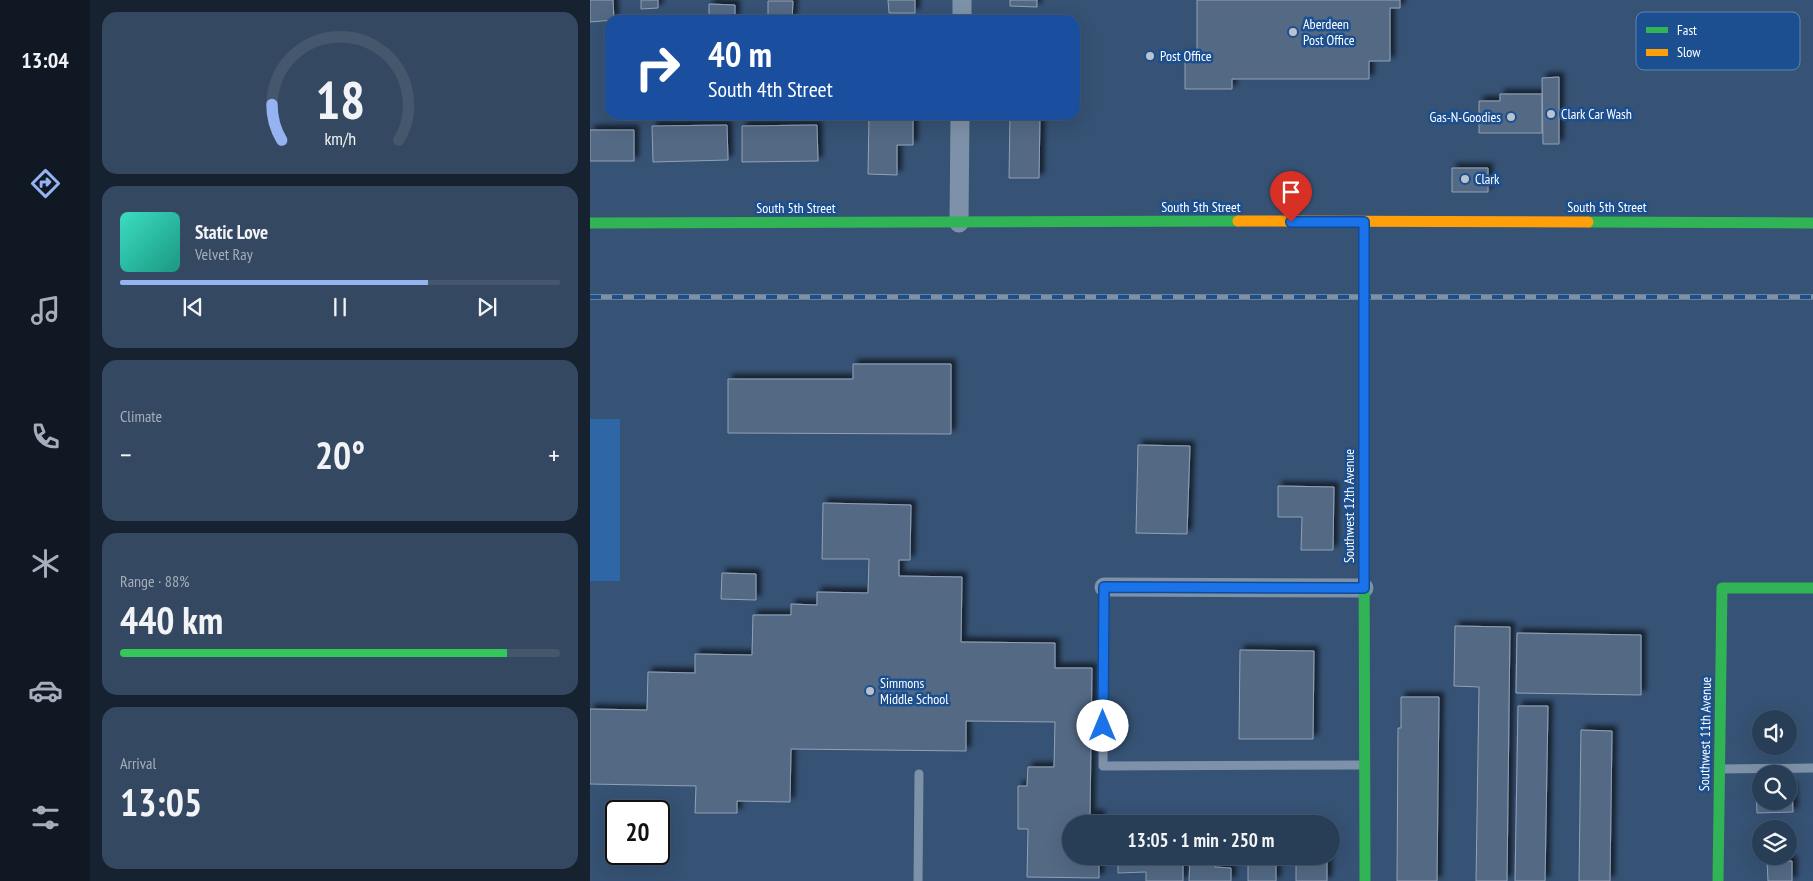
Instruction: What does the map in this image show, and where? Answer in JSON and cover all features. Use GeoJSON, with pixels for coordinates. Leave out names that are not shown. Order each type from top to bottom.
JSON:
{"type":"FeatureCollection","features":[{"type":"Feature","properties":{"kind":"main road","name":"Southwest 12th Avenue"},"geometry":{"type":"LineString","coordinates":[[1364,222],[1365,881]]}},
{"type":"Feature","properties":{"kind":"main road","name":"South 5th Street"},"geometry":{"type":"LineString","coordinates":[[590,223],[1813,223]]}},
{"type":"Feature","properties":{"kind":"main road","name":"Southwest 11th Avenue"},"geometry":{"type":"LineString","coordinates":[[1718,881],[1722,588],[1813,588]]}},
{"type":"Feature","properties":{"kind":"street"},"geometry":{"type":"LineString","coordinates":[[962,0],[962,15]]}},
{"type":"Feature","properties":{"kind":"street"},"geometry":{"type":"LineString","coordinates":[[959,223],[960,120]]}},
{"type":"Feature","properties":{"kind":"street"},"geometry":{"type":"LineString","coordinates":[[1104,587],[1364,588]]}},
{"type":"Feature","properties":{"kind":"lane"},"geometry":{"type":"LineString","coordinates":[[1104,587],[1102,766],[1365,765]]}},
{"type":"Feature","properties":{"kind":"lane"},"geometry":{"type":"LineString","coordinates":[[1719,769],[1813,768]]}},
{"type":"Feature","properties":{"kind":"lane"},"geometry":{"type":"LineString","coordinates":[[918,881],[919,774]]}},
{"type":"Feature","properties":{"kind":"shaded area"},"geometry":{"type":"Polygon","coordinates":[[[590,419],[620,419],[620,581],[590,581],[590,419]]]}},
{"type":"Feature","properties":{"kind":"building"},"geometry":{"type":"Polygon","coordinates":[[[590,0],[613,0],[614,15],[605,15],[605,21],[590,22],[590,0]]]}},
{"type":"Feature","properties":{"kind":"building"},"geometry":{"type":"Polygon","coordinates":[[[641,0],[658,0],[658,8],[641,9],[641,0]]]}},
{"type":"Feature","properties":{"kind":"building"},"geometry":{"type":"Polygon","coordinates":[[[888,0],[915,0],[915,13],[889,13],[888,0]]]}},
{"type":"Feature","properties":{"kind":"building"},"geometry":{"type":"Polygon","coordinates":[[[1010,0],[1037,0],[1037,7],[1010,6],[1010,0]]]}},
{"type":"Feature","properties":{"kind":"building","name":"Aberdeen Post Office"},"geometry":{"type":"Polygon","coordinates":[[[1197,0],[1400,0],[1400,8],[1390,8],[1390,61],[1369,61],[1369,79],[1232,79],[1232,89],[1185,89],[1185,56],[1197,56],[1197,0]]]}},
{"type":"Feature","properties":{"kind":"building"},"geometry":{"type":"Polygon","coordinates":[[[768,1],[793,1],[792,15],[768,15],[768,1]]]}},
{"type":"Feature","properties":{"kind":"building"},"geometry":{"type":"Polygon","coordinates":[[[709,4],[735,5],[735,15],[709,15],[709,4]]]}},
{"type":"Feature","properties":{"kind":"building","name":"Clark Car Wash"},"geometry":{"type":"Polygon","coordinates":[[[1559,77],[1559,144],[1543,144],[1542,78],[1559,77]]]}},
{"type":"Feature","properties":{"kind":"building","name":"Gas-N-Goodies"},"geometry":{"type":"Polygon","coordinates":[[[1500,94],[1542,94],[1542,133],[1479,133],[1479,101],[1500,101],[1500,94]]]}},
{"type":"Feature","properties":{"kind":"building"},"geometry":{"type":"Polygon","coordinates":[[[869,120],[913,120],[913,145],[897,145],[897,175],[868,174],[869,120]]]}},
{"type":"Feature","properties":{"kind":"building"},"geometry":{"type":"Polygon","coordinates":[[[1010,120],[1040,120],[1039,178],[1009,178],[1010,120]]]}},
{"type":"Feature","properties":{"kind":"building"},"geometry":{"type":"Polygon","coordinates":[[[727,125],[728,160],[653,162],[652,126],[727,125]]]}},
{"type":"Feature","properties":{"kind":"building"},"geometry":{"type":"Polygon","coordinates":[[[817,125],[818,161],[742,162],[742,126],[817,125]]]}},
{"type":"Feature","properties":{"kind":"building"},"geometry":{"type":"Polygon","coordinates":[[[590,130],[634,130],[634,161],[590,161],[590,130]]]}},
{"type":"Feature","properties":{"kind":"building"},"geometry":{"type":"Polygon","coordinates":[[[1452,168],[1488,168],[1488,192],[1452,192],[1452,168]]]}},
{"type":"Feature","properties":{"kind":"building"},"geometry":{"type":"Polygon","coordinates":[[[853,364],[951,364],[951,434],[728,433],[728,379],[853,379],[853,364]]]}},
{"type":"Feature","properties":{"kind":"building"},"geometry":{"type":"Polygon","coordinates":[[[1138,445],[1190,446],[1187,534],[1136,533],[1138,445]]]}},
{"type":"Feature","properties":{"kind":"building"},"geometry":{"type":"Polygon","coordinates":[[[1278,486],[1334,487],[1333,550],[1301,550],[1302,517],[1278,517],[1278,486]]]}},
{"type":"Feature","properties":{"kind":"building","name":"Simmons Middle School"},"geometry":{"type":"Polygon","coordinates":[[[823,503],[911,505],[910,560],[899,560],[899,576],[962,577],[961,642],[1055,643],[1055,668],[1092,668],[1090,815],[1062,815],[1062,865],[1099,865],[1099,878],[1027,877],[1028,829],[1018,829],[1018,786],[1027,786],[1028,767],[1054,767],[1055,722],[966,721],[966,751],[791,749],[790,802],[737,801],[737,813],[695,813],[696,786],[590,784],[590,709],[647,710],[648,672],[695,673],[695,654],[752,655],[753,615],[791,615],[791,604],[817,605],[817,592],[868,593],[869,559],[822,559],[823,503]]]}},
{"type":"Feature","properties":{"kind":"building"},"geometry":{"type":"Polygon","coordinates":[[[722,573],[756,574],[756,600],[721,599],[722,573]]]}},
{"type":"Feature","properties":{"kind":"building"},"geometry":{"type":"Polygon","coordinates":[[[1455,626],[1510,627],[1507,881],[1476,881],[1479,687],[1454,686],[1455,626]]]}},
{"type":"Feature","properties":{"kind":"building"},"geometry":{"type":"Polygon","coordinates":[[[1517,633],[1641,635],[1641,695],[1516,693],[1517,633]]]}},
{"type":"Feature","properties":{"kind":"building"},"geometry":{"type":"Polygon","coordinates":[[[1240,650],[1314,651],[1313,739],[1239,739],[1240,650]]]}},
{"type":"Feature","properties":{"kind":"building"},"geometry":{"type":"Polygon","coordinates":[[[1401,697],[1439,697],[1437,881],[1397,881],[1398,728],[1401,728],[1401,697]]]}},
{"type":"Feature","properties":{"kind":"building"},"geometry":{"type":"Polygon","coordinates":[[[1518,706],[1548,706],[1545,881],[1515,881],[1518,706]]]}},
{"type":"Feature","properties":{"kind":"building"},"geometry":{"type":"Polygon","coordinates":[[[1581,730],[1612,731],[1610,881],[1579,881],[1581,730]]]}},
{"type":"Feature","properties":{"kind":"building"},"geometry":{"type":"Polygon","coordinates":[[[1757,810],[1793,810],[1793,812],[1757,813],[1757,810]]]}},
{"type":"Feature","properties":{"kind":"building"},"geometry":{"type":"Polygon","coordinates":[[[1118,865],[1183,865],[1183,881],[1146,881],[1146,872],[1118,873],[1118,865]]]}},
{"type":"Feature","properties":{"kind":"building"},"geometry":{"type":"Polygon","coordinates":[[[1190,865],[1215,865],[1215,867],[1231,868],[1231,881],[1189,881],[1190,865]]]}},
{"type":"Feature","properties":{"kind":"building"},"geometry":{"type":"Polygon","coordinates":[[[1248,865],[1276,865],[1276,881],[1248,881],[1248,865]]]}},
{"type":"Feature","properties":{"kind":"building"},"geometry":{"type":"Polygon","coordinates":[[[1296,865],[1327,865],[1327,881],[1296,881],[1296,865]]]}},
{"type":"Feature","properties":{"kind":"building"},"geometry":{"type":"Polygon","coordinates":[[[1767,865],[1792,865],[1792,881],[1768,881],[1767,865]]]}},
{"type":"Feature","properties":{"kind":"railway"},"geometry":{"type":"LineString","coordinates":[[590,297],[1813,297]]}},
{"type":"Feature","properties":{"kind":"traffic: fast"},"geometry":{"type":"LineString","coordinates":[[590,223],[1238,221]]}},
{"type":"Feature","properties":{"kind":"traffic: fast"},"geometry":{"type":"LineString","coordinates":[[1588,222],[1813,223]]}},
{"type":"Feature","properties":{"kind":"traffic: fast"},"geometry":{"type":"LineString","coordinates":[[1364,526],[1365,881]]}},
{"type":"Feature","properties":{"kind":"traffic: fast"},"geometry":{"type":"LineString","coordinates":[[1718,881],[1722,588],[1813,588]]}},
{"type":"Feature","properties":{"kind":"traffic: slow"},"geometry":{"type":"LineString","coordinates":[[1238,221],[1588,222]]}},
{"type":"Feature","properties":{"kind":"traffic: slow"},"geometry":{"type":"LineString","coordinates":[[1364,222],[1364,526]]}},
{"type":"Feature","properties":{"kind":"place","name":"Aberdeen Post Office"},"geometry":{"type":"Point","coordinates":[1293,32]}},
{"type":"Feature","properties":{"kind":"place","name":"Post Office"},"geometry":{"type":"Point","coordinates":[1150,56]}},
{"type":"Feature","properties":{"kind":"place","name":"Clark Car Wash"},"geometry":{"type":"Point","coordinates":[1551,114]}},
{"type":"Feature","properties":{"kind":"place","name":"Gas-N-Goodies"},"geometry":{"type":"Point","coordinates":[1511,117]}},
{"type":"Feature","properties":{"kind":"place","name":"Clark"},"geometry":{"type":"Point","coordinates":[1465,179]}},
{"type":"Feature","properties":{"kind":"place","name":"Simmons Middle School"},"geometry":{"type":"Point","coordinates":[870,691]}},
{"type":"Feature","properties":{"kind":"route"},"geometry":{"type":"LineString","coordinates":[[1103,726],[1104,587],[1364,588],[1364,222],[1291,222]]}}]}
